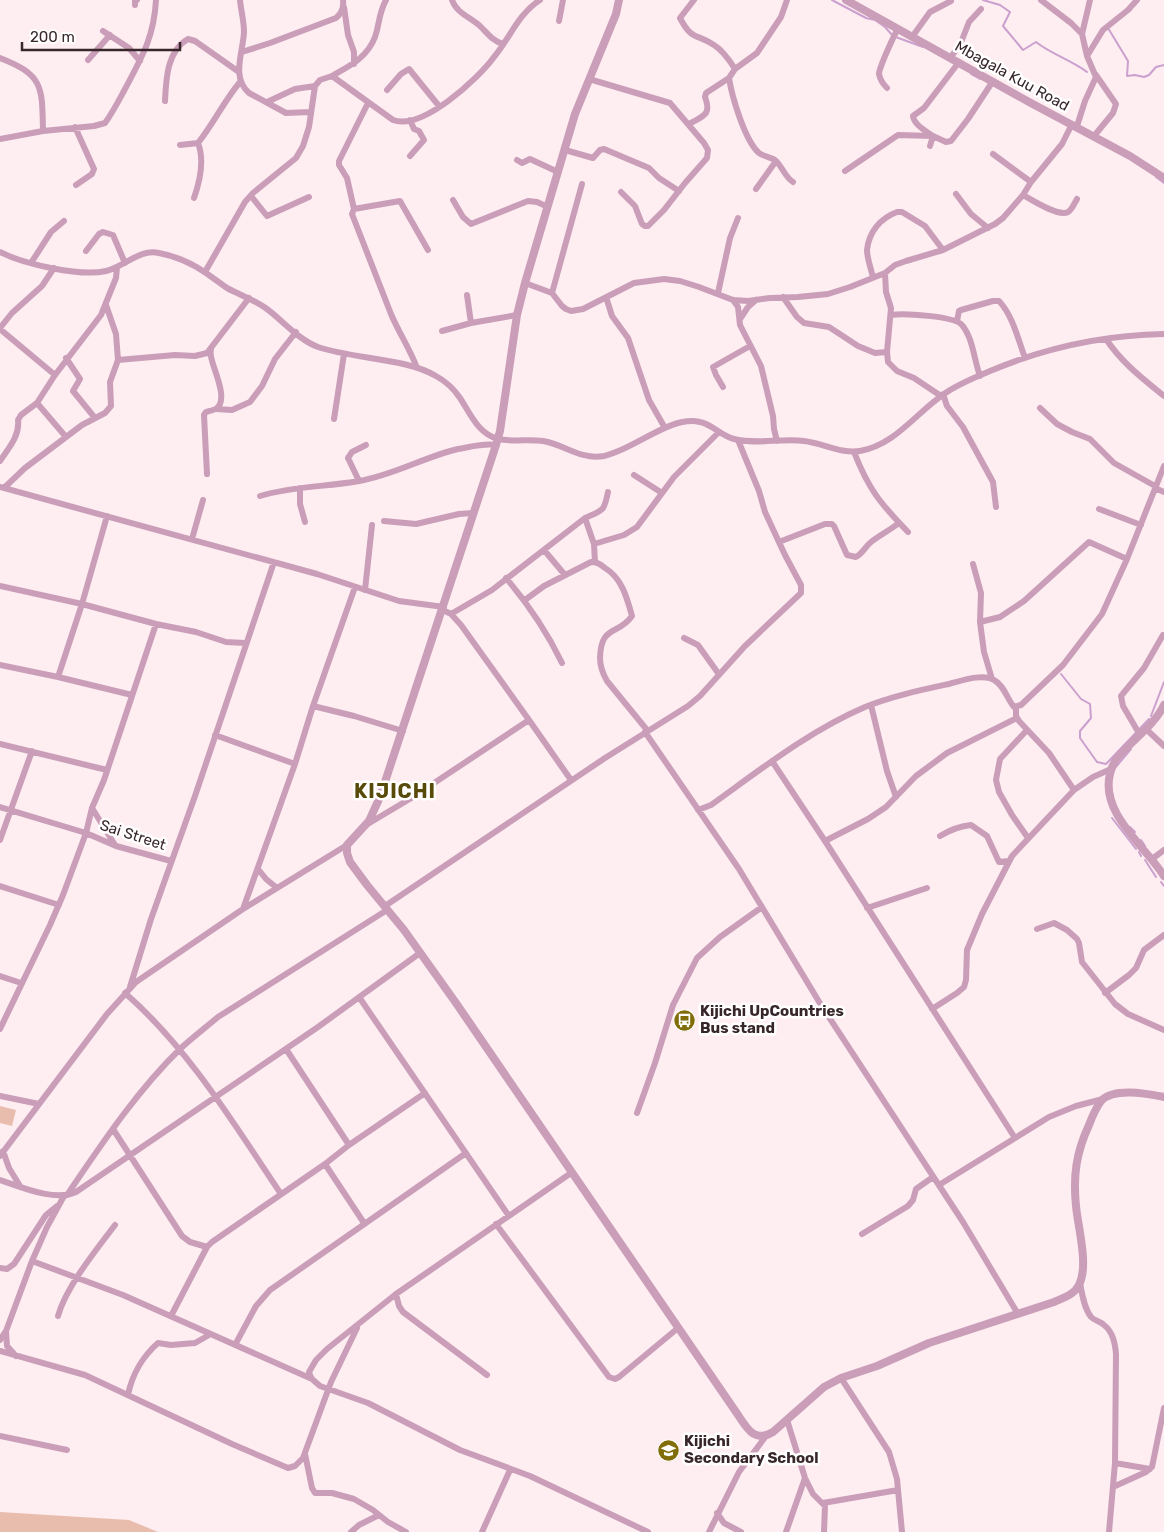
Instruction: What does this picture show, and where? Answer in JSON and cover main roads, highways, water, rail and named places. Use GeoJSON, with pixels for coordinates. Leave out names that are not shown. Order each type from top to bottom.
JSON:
{"type":"FeatureCollection","features":[{"type":"Feature","properties":{"kind":"waterway"},"geometry":{"type":"LineString","coordinates":[[832,0],[866,18],[875,20],[893,36],[923,47]]}},
{"type":"Feature","properties":{"kind":"waterway"},"geometry":{"type":"LineString","coordinates":[[983,0],[1000,5],[1010,12],[1003,26],[1023,50],[1036,42],[1087,72]]}},
{"type":"Feature","properties":{"kind":"waterway"},"geometry":{"type":"LineString","coordinates":[[1108,28],[1128,61],[1127,76],[1144,77],[1149,75],[1156,67],[1164,65]]}},
{"type":"Feature","properties":{"kind":"waterway"},"geometry":{"type":"LineString","coordinates":[[971,74],[980,79]]}},
{"type":"Feature","properties":{"kind":"waterway"},"geometry":{"type":"LineString","coordinates":[[1156,177],[1164,183]]}},
{"type":"Feature","properties":{"kind":"waterway"},"geometry":{"type":"LineString","coordinates":[[1061,674],[1081,699],[1090,704],[1091,718],[1080,731],[1080,738],[1097,762],[1106,764],[1149,719]]}},
{"type":"Feature","properties":{"kind":"waterway"},"geometry":{"type":"LineString","coordinates":[[1151,716],[1164,682]]}},
{"type":"Feature","properties":{"kind":"waterway"},"geometry":{"type":"LineString","coordinates":[[1115,768],[1131,749]]}},
{"type":"Feature","properties":{"kind":"waterway"},"geometry":{"type":"LineString","coordinates":[[1112,818],[1136,849]]}},
{"type":"Feature","properties":{"kind":"waterway"},"geometry":{"type":"LineString","coordinates":[[1130,827],[1135,832]]}},
{"type":"Feature","properties":{"kind":"waterway"},"geometry":{"type":"LineString","coordinates":[[1141,840],[1145,846]]}},
{"type":"Feature","properties":{"kind":"waterway"},"geometry":{"type":"LineString","coordinates":[[1139,852],[1141,856]]}},
{"type":"Feature","properties":{"kind":"waterway"},"geometry":{"type":"LineString","coordinates":[[1145,860],[1156,877]]}},
{"type":"Feature","properties":{"kind":"waterway"},"geometry":{"type":"LineString","coordinates":[[1161,882],[1164,886]]}},
{"type":"Feature","properties":{"kind":"place","name":"Kijichi UpCountries Bus stand"},"geometry":{"type":"Point","coordinates":[684,1020]}},
{"type":"Feature","properties":{"kind":"place","name":"Kijichi Secondary School"},"geometry":{"type":"Point","coordinates":[668,1450]}},
{"type":"Feature","properties":{"kind":"district","name":"KIJICHI"},"geometry":{"type":"Point","coordinates":[395,791]}}]}
